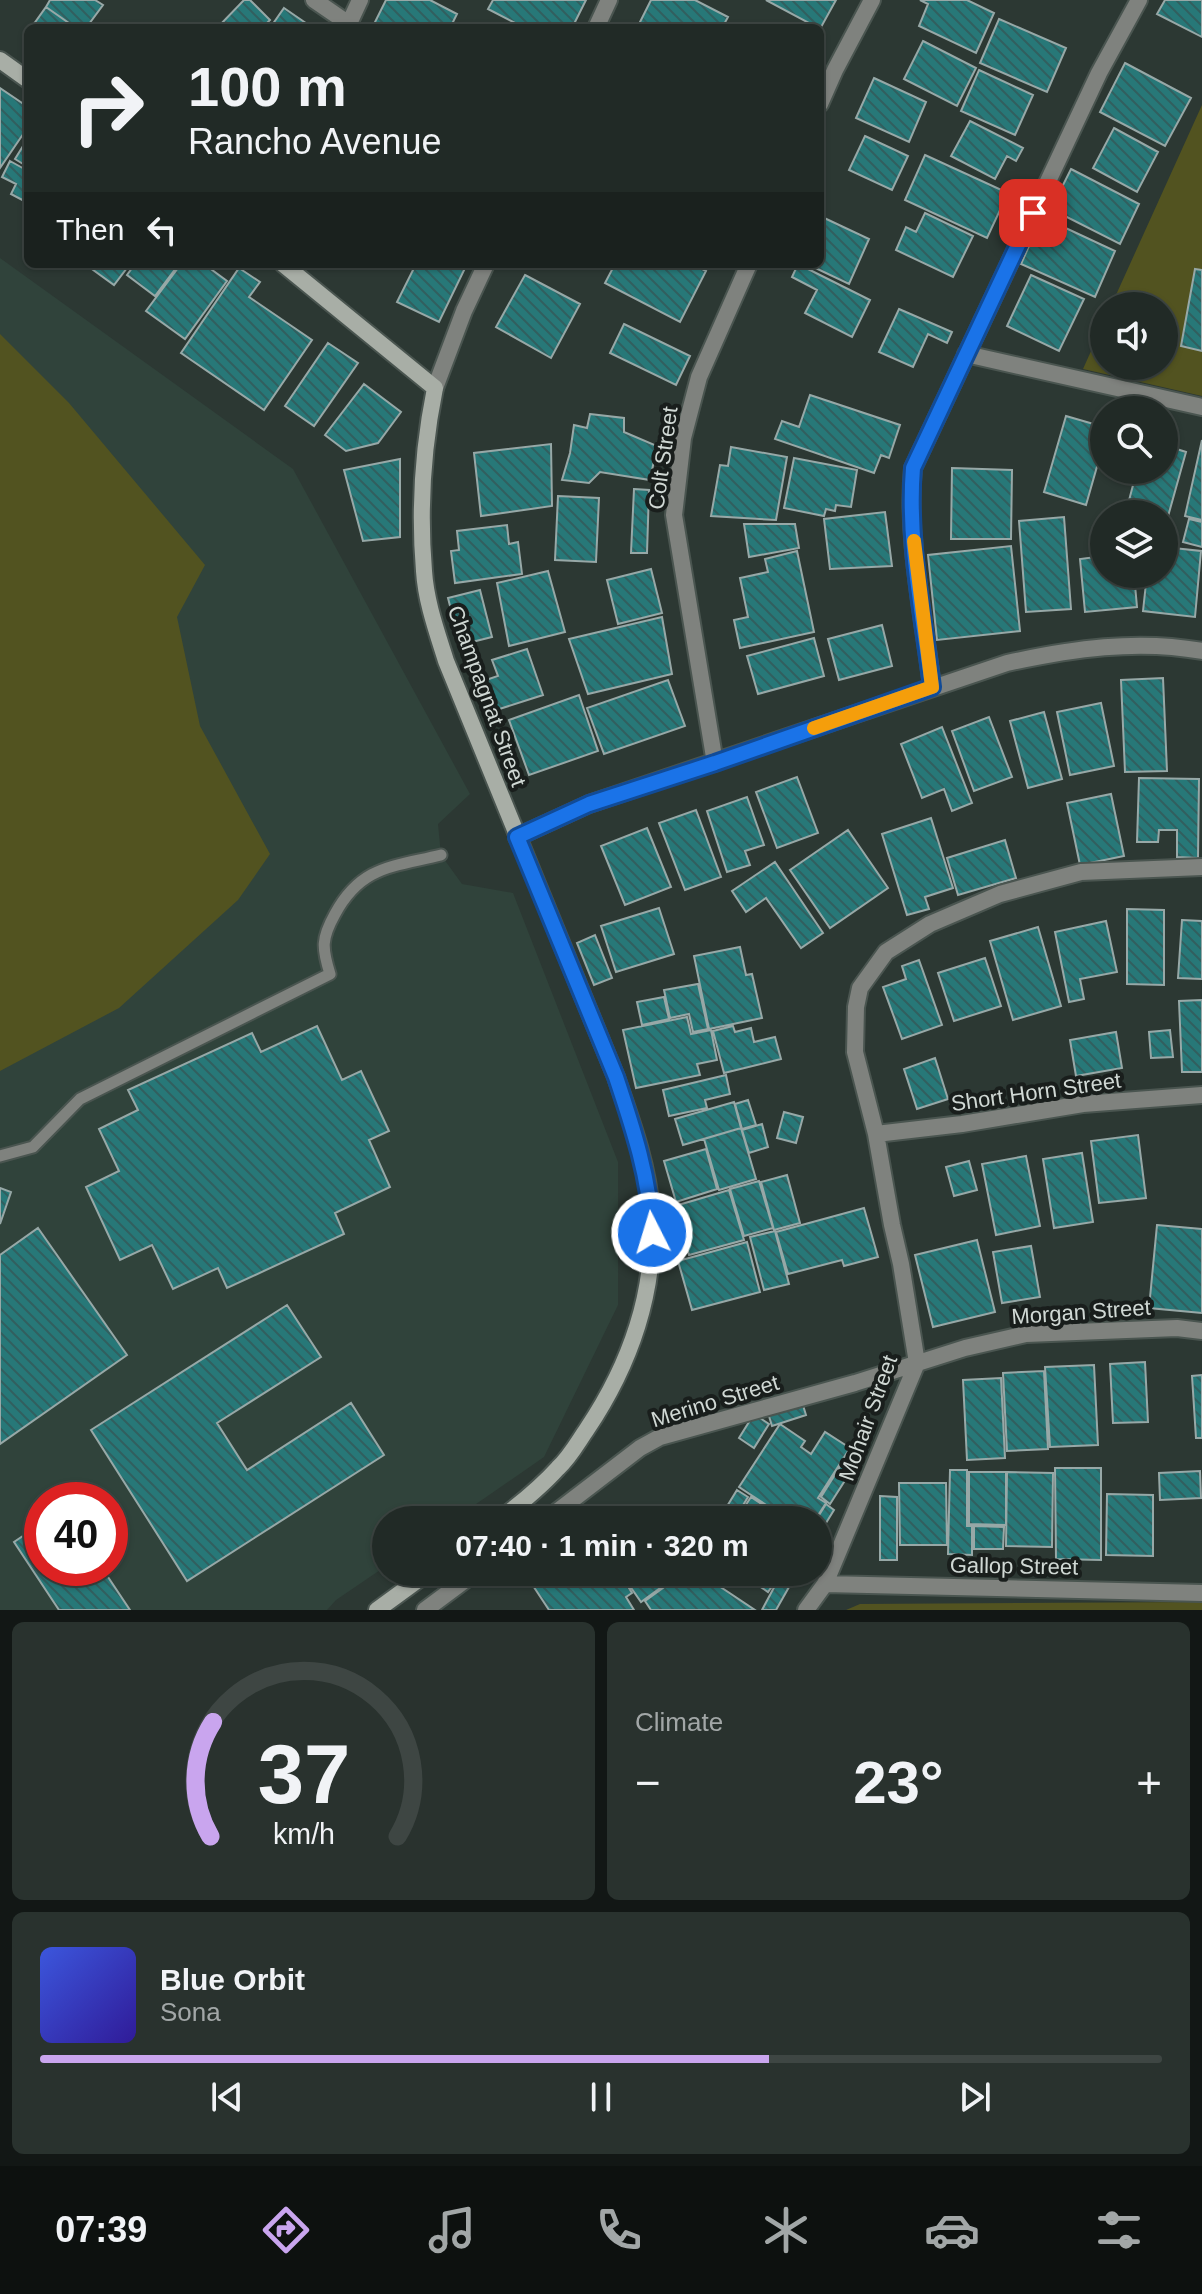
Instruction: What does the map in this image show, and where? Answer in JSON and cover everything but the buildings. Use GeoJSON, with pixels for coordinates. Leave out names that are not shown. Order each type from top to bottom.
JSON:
{"type":"FeatureCollection","features":[{"type":"Feature","properties":{"kind":"street"},"geometry":{"type":"LineString","coordinates":[[314,0],[345,24]]}},
{"type":"Feature","properties":{"kind":"street"},"geometry":{"type":"LineString","coordinates":[[349,24],[360,0]]}},
{"type":"Feature","properties":{"kind":"street"},"geometry":{"type":"LineString","coordinates":[[598,24],[609,0]]}},
{"type":"Feature","properties":{"kind":"street"},"geometry":{"type":"LineString","coordinates":[[824,95],[872,0]]}},
{"type":"Feature","properties":{"kind":"street"},"geometry":{"type":"LineString","coordinates":[[932,687],[914,546],[911,504],[913,468],[1099,73],[1139,0]]}},
{"type":"Feature","properties":{"kind":"street"},"geometry":{"type":"LineString","coordinates":[[0,60],[24,77]]}},
{"type":"Feature","properties":{"kind":"street"},"geometry":{"type":"LineString","coordinates":[[288,268],[435,388],[484,268]]}},
{"type":"Feature","properties":{"kind":"street","name":"Colt Street"},"geometry":{"type":"LineString","coordinates":[[715,763],[674,515],[683,438],[699,377],[747,268]]}},
{"type":"Feature","properties":{"kind":"street"},"geometry":{"type":"LineString","coordinates":[[966,354],[1202,407]]}},
{"type":"Feature","properties":{"kind":"street","name":"Champagnat Street"},"geometry":{"type":"LineString","coordinates":[[435,388],[425,455],[421,530],[431,615],[446,661],[616,1077],[646,1177],[651,1209],[651,1260],[640,1320],[622,1366],[560,1467],[517,1506]]}},
{"type":"Feature","properties":{"kind":"street"},"geometry":{"type":"LineString","coordinates":[[517,837],[589,804],[1007,663],[1052,653],[1142,645],[1202,651]]}},
{"type":"Feature","properties":{"kind":"street","name":"Mohair Street"},"geometry":{"type":"LineString","coordinates":[[832,1567],[917,1363],[876,1134],[855,1052],[854,1029],[860,988],[886,952],[930,924],[1000,894],[1081,872],[1202,867]]}},
{"type":"Feature","properties":{"kind":"street","name":"Short Horn Street"},"geometry":{"type":"LineString","coordinates":[[876,1134],[962,1124],[1083,1104],[1202,1095]]}},
{"type":"Feature","properties":{"kind":"street","name":"Morgan Street"},"geometry":{"type":"LineString","coordinates":[[917,1363],[1026,1334],[1177,1328],[1202,1331]]}},
{"type":"Feature","properties":{"kind":"street","name":"Merino Street"},"geometry":{"type":"LineString","coordinates":[[564,1506],[640,1448],[660,1437],[917,1363]]}},
{"type":"Feature","properties":{"kind":"street","name":"Gallop Street"},"geometry":{"type":"LineString","coordinates":[[832,1584],[1202,1593]]}},
{"type":"Feature","properties":{"kind":"street"},"geometry":{"type":"LineString","coordinates":[[377,1610],[410,1586]]}},
{"type":"Feature","properties":{"kind":"street"},"geometry":{"type":"LineString","coordinates":[[425,1610],[457,1586]]}},
{"type":"Feature","properties":{"kind":"street","name":"Mohair Street"},"geometry":{"type":"LineString","coordinates":[[806,1610],[824,1586]]}},
{"type":"Feature","properties":{"kind":"lane"},"geometry":{"type":"LineString","coordinates":[[0,1156],[33,1147],[80,1099],[330,974],[322,948],[326,930],[344,897],[362,879],[385,868],[441,855]]}},
{"type":"Feature","properties":{"kind":"shaded area"},"geometry":{"type":"Polygon","coordinates":[[[1202,105],[1202,396],[1131,380],[1178,380],[1178,292],[1117,292],[1202,105]]]}},
{"type":"Feature","properties":{"kind":"shaded area"},"geometry":{"type":"Polygon","coordinates":[[[0,258],[293,469],[470,794],[438,824],[441,855],[462,884],[513,893],[618,1162],[618,1305],[544,1457],[473,1506],[372,1506],[372,1576],[336,1600],[327,1610],[0,1610],[0,258]]]}},
{"type":"Feature","properties":{"kind":"shaded area"},"geometry":{"type":"Polygon","coordinates":[[[0,334],[69,403],[205,565],[177,617],[200,726],[270,854],[238,900],[119,1008],[0,1071],[0,334]]]}},
{"type":"Feature","properties":{"kind":"shaded area"},"geometry":{"type":"Polygon","coordinates":[[[1090,353],[1090,371],[1083,369],[1090,353]]]}},
{"type":"Feature","properties":{"kind":"shaded area"},"geometry":{"type":"Polygon","coordinates":[[[1202,1602],[1202,1610],[846,1610],[860,1604],[1202,1602]]]}},
{"type":"Feature","properties":{"kind":"slow traffic"},"geometry":{"type":"LineString","coordinates":[[814,728],[932,687],[914,541]]}},
{"type":"Feature","properties":{"kind":"route"},"geometry":{"type":"LineString","coordinates":[[652,1233],[646,1177],[616,1077],[517,837],[589,804],[932,687],[914,546],[911,504],[913,468],[1033,213]]}}]}
